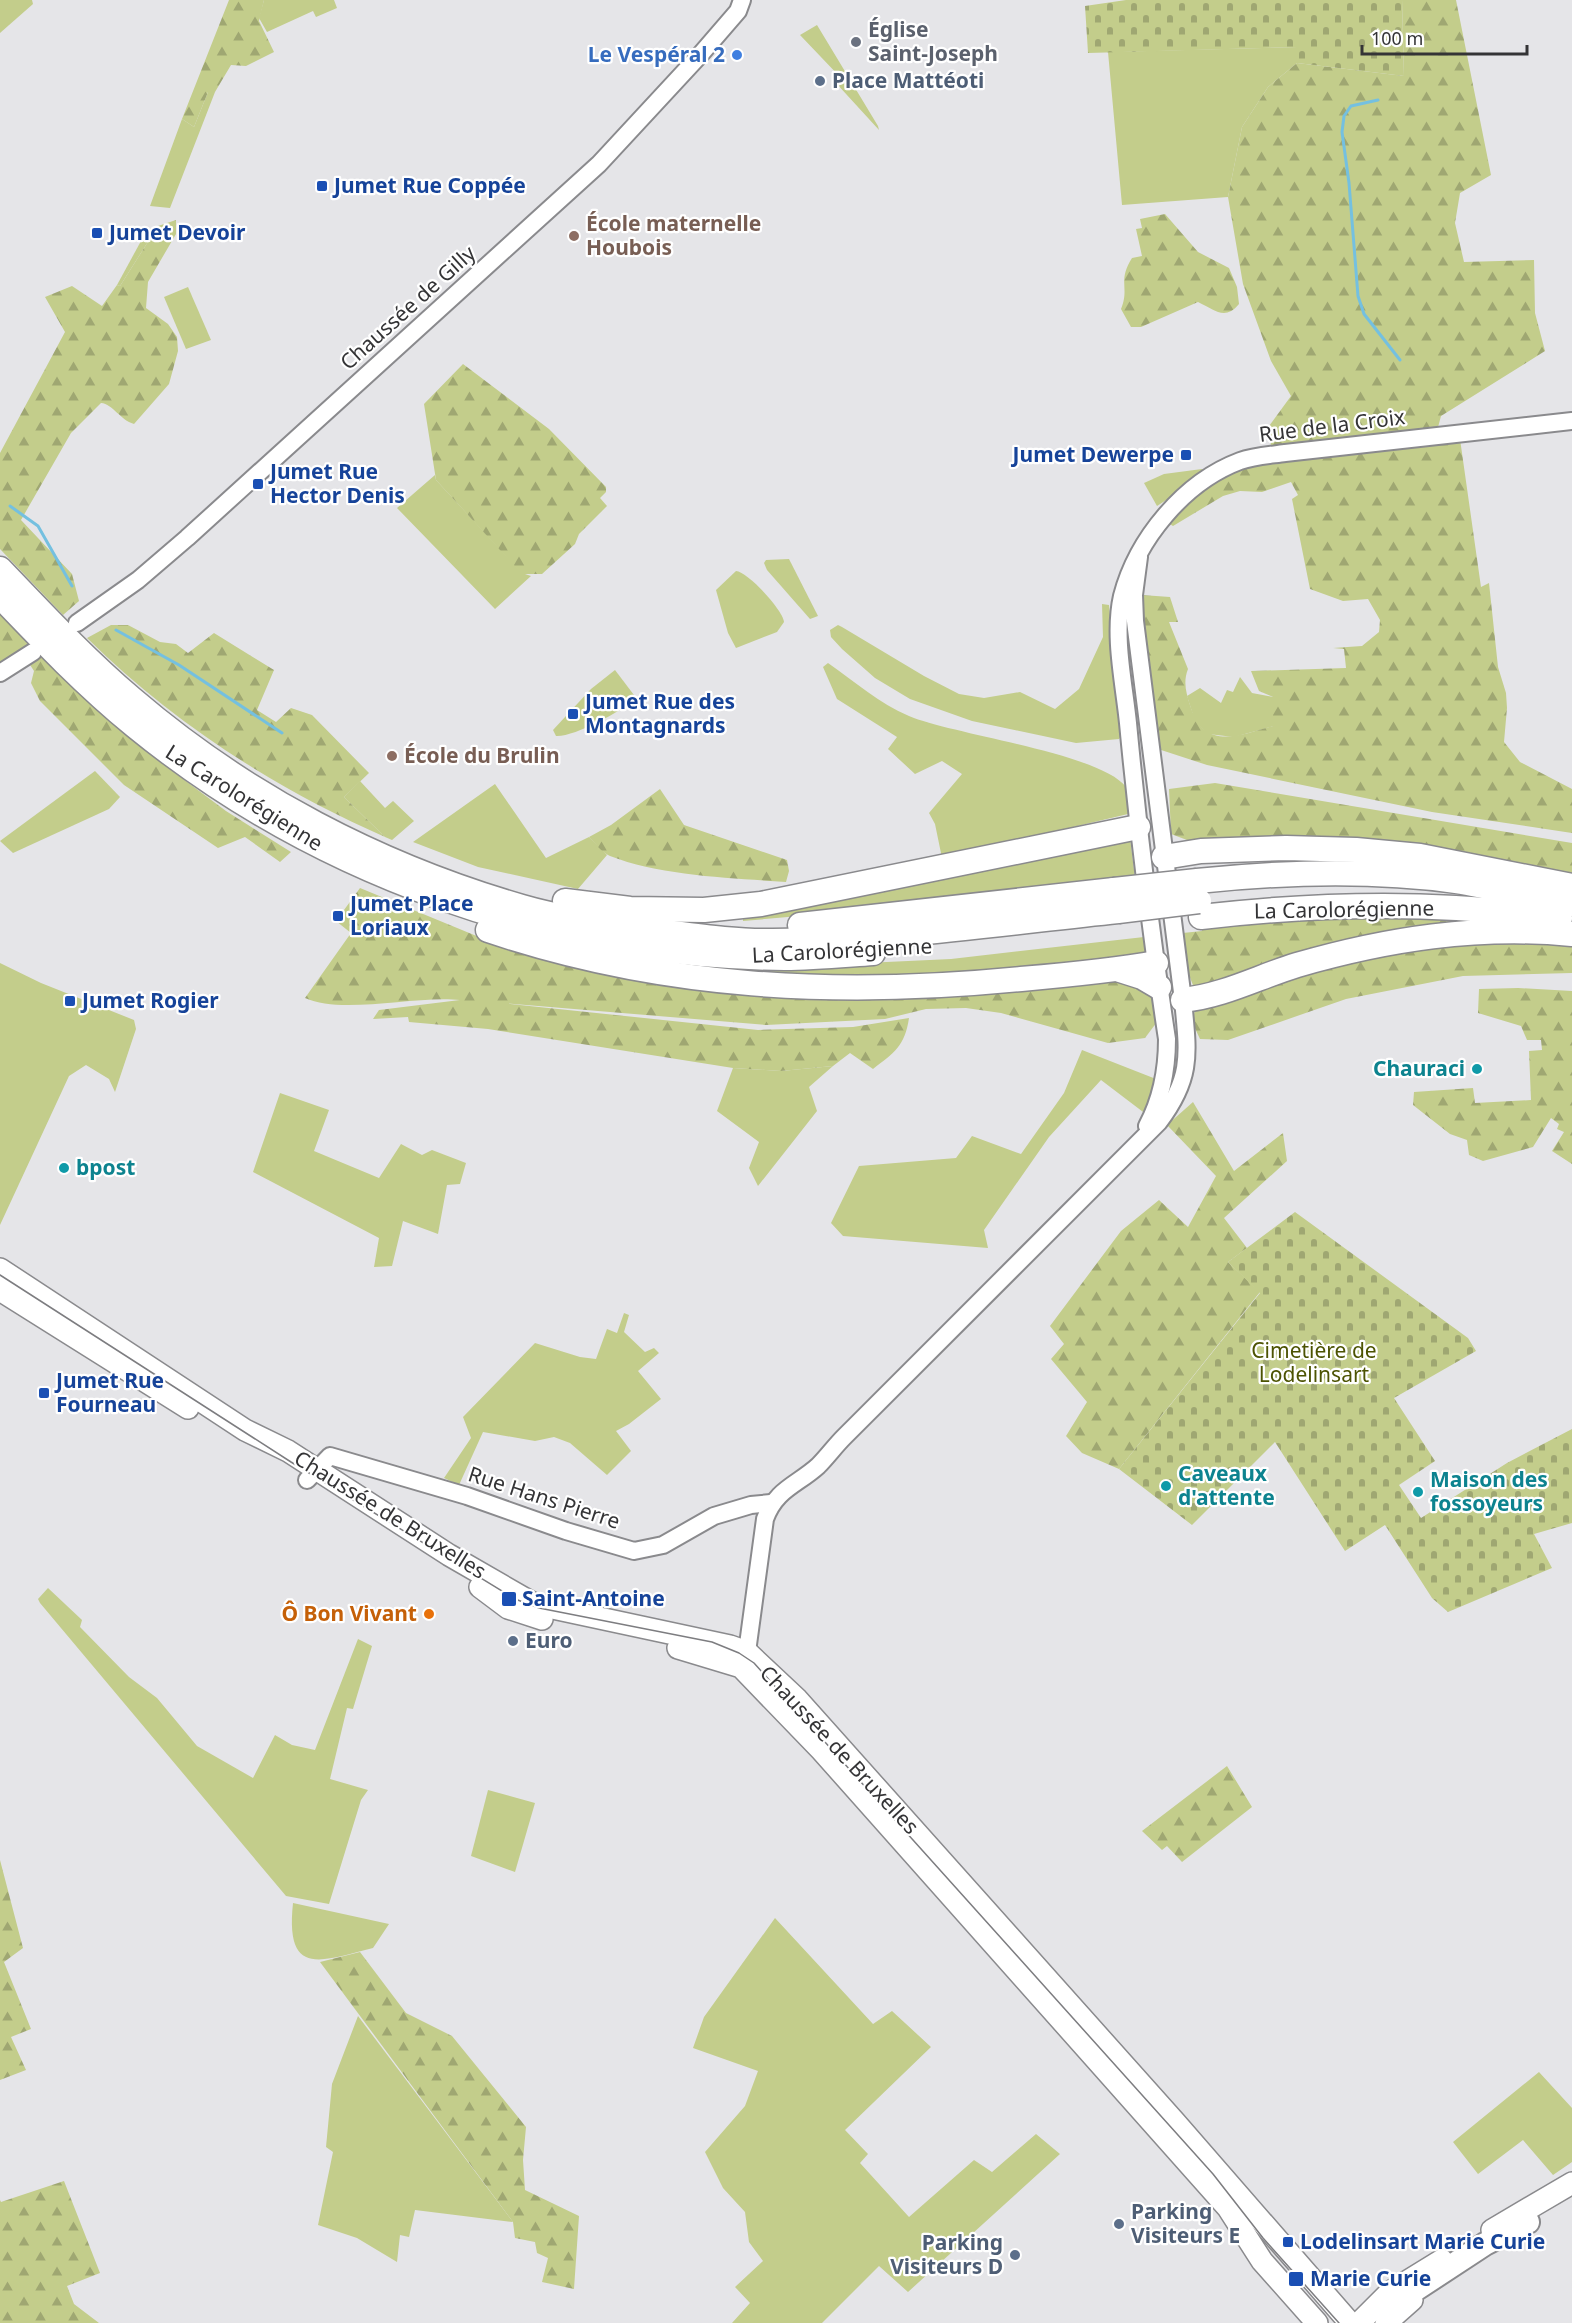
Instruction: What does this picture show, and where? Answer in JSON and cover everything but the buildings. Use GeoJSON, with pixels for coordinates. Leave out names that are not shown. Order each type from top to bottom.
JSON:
{"type":"FeatureCollection","features":[{"type":"Feature","properties":{"kind":"highway","name":"La Carolorégienne"},"geometry":{"type":"LineString","coordinates":[[0,569],[122,691],[209,760],[281,805],[340,837],[413,869],[524,908],[606,924],[706,937],[772,941],[879,937],[1306,890],[1451,892],[1535,898],[1572,904]]}},
{"type":"Feature","properties":{"kind":"highway","name":"La Carolorégienne"},"geometry":{"type":"LineString","coordinates":[[0,596],[107,702],[199,775],[272,821],[384,878],[497,918],[609,943],[683,953],[785,958],[878,953],[1117,909]]}},
{"type":"Feature","properties":{"kind":"highway"},"geometry":{"type":"LineString","coordinates":[[413,869],[565,901],[630,909],[704,910],[761,904],[854,887],[1138,827]]}},
{"type":"Feature","properties":{"kind":"highway"},"geometry":{"type":"LineString","coordinates":[[1157,855],[1286,848],[1356,850],[1420,856],[1572,886]]}},
{"type":"Feature","properties":{"kind":"highway"},"geometry":{"type":"LineString","coordinates":[[384,878],[419,901],[489,930],[533,944],[672,975],[747,985],[835,989],[903,988],[1120,970],[1156,963]]}},
{"type":"Feature","properties":{"kind":"highway","name":"La Carolorégienne"},"geometry":{"type":"LineString","coordinates":[[1199,900],[1284,907],[1374,905],[1455,908],[1572,919]]}},
{"type":"Feature","properties":{"kind":"highway"},"geometry":{"type":"LineString","coordinates":[[1183,1000],[1217,993],[1294,966],[1364,946],[1419,936],[1480,931],[1536,930],[1572,934]]}},
{"type":"Feature","properties":{"kind":"highway"},"geometry":{"type":"LineString","coordinates":[[1120,970],[1142,977],[1159,987]]}},
{"type":"Feature","properties":{"kind":"highway"},"geometry":{"type":"LineString","coordinates":[[1388,2315],[1526,2216]]}},
{"type":"Feature","properties":{"kind":"main road","name":"Chaussée de Bruxelles"},"geometry":{"type":"LineString","coordinates":[[0,1269],[259,1438],[288,1451],[312,1475],[540,1607],[713,1641],[747,1652],[796,1699],[1182,2130],[1350,2323]]}},
{"type":"Feature","properties":{"kind":"main road","name":"Chaussée de Bruxelles"},"geometry":{"type":"LineString","coordinates":[[0,1290],[483,1588],[508,1608],[532,1617],[703,1654],[741,1667],[822,1751],[1228,2208],[1262,2261],[1317,2323]]}},
{"type":"Feature","properties":{"kind":"main road"},"geometry":{"type":"LineString","coordinates":[[1388,2315],[1408,2303],[1526,2216]]}},
{"type":"Feature","properties":{"kind":"main road"},"geometry":{"type":"LineString","coordinates":[[1359,2323],[1390,2292],[1526,2216]]}},
{"type":"Feature","properties":{"kind":"street","name":"Chaussée de Gilly"},"geometry":{"type":"LineString","coordinates":[[77,622],[138,580],[187,538],[599,164],[700,56],[738,11],[742,0]]}},
{"type":"Feature","properties":{"kind":"street","name":"Rue de la Croix"},"geometry":{"type":"LineString","coordinates":[[1138,1143],[1154,1113],[1167,1065],[1167,1039],[1149,906],[1157,855],[1138,827],[1119,635],[1122,597],[1139,557],[1160,519],[1178,500],[1241,460],[1572,421]]}},
{"type":"Feature","properties":{"kind":"street","name":"Rue de la Croix"},"geometry":{"type":"LineString","coordinates":[[1138,1143],[1172,1105],[1182,1085],[1187,1062],[1183,1000],[1173,934],[1171,903],[1157,855],[1135,621],[1134,595],[1139,557]]}},
{"type":"Feature","properties":{"kind":"street"},"geometry":{"type":"LineString","coordinates":[[0,673],[33,652]]}},
{"type":"Feature","properties":{"kind":"street"},"geometry":{"type":"LineString","coordinates":[[1138,827],[1157,855]]}},
{"type":"Feature","properties":{"kind":"street"},"geometry":{"type":"LineString","coordinates":[[1156,963],[1167,952],[1173,934]]}},
{"type":"Feature","properties":{"kind":"street"},"geometry":{"type":"LineString","coordinates":[[1159,987],[1183,1000]]}},
{"type":"Feature","properties":{"kind":"street"},"geometry":{"type":"LineString","coordinates":[[747,1652],[765,1519],[771,1503],[795,1480],[818,1466],[843,1437],[1138,1143]]}},
{"type":"Feature","properties":{"kind":"street","name":"Rue Hans Pierre"},"geometry":{"type":"LineString","coordinates":[[312,1475],[330,1456],[467,1496],[566,1531],[634,1551],[663,1545],[724,1512],[771,1503]]}},
{"type":"Feature","properties":{"kind":"green space"},"geometry":{"type":"Polygon","coordinates":[[[0,0],[32,0],[33,4],[0,33],[0,0]]]}},
{"type":"Feature","properties":{"kind":"green space"},"geometry":{"type":"Polygon","coordinates":[[[229,0],[264,0],[259,21],[274,52],[246,66],[231,65],[215,92],[208,92],[194,127],[182,119],[229,0]]]}},
{"type":"Feature","properties":{"kind":"green space"},"geometry":{"type":"Polygon","coordinates":[[[264,0],[334,0],[337,8],[316,17],[313,11],[267,32],[259,18],[264,0]]]}},
{"type":"Feature","properties":{"kind":"green space"},"geometry":{"type":"Polygon","coordinates":[[[1126,0],[1402,0],[1404,76],[1297,63],[1297,47],[1088,53],[1085,6],[1126,0]]]}},
{"type":"Feature","properties":{"kind":"green space"},"geometry":{"type":"Polygon","coordinates":[[[1402,0],[1456,0],[1491,175],[1460,193],[1455,223],[1464,262],[1534,260],[1535,313],[1545,351],[1441,416],[1437,431],[1271,446],[1269,426],[1291,396],[1271,361],[1243,284],[1228,197],[1242,127],[1268,87],[1297,63],[1404,76],[1402,0]]]}},
{"type":"Feature","properties":{"kind":"green space"},"geometry":{"type":"Polygon","coordinates":[[[817,25],[879,130],[836,83],[841,78],[800,35],[817,25]]]}},
{"type":"Feature","properties":{"kind":"green space"},"geometry":{"type":"Polygon","coordinates":[[[1297,47],[1297,63],[1268,87],[1242,127],[1228,197],[1122,205],[1108,52],[1297,47]]]}},
{"type":"Feature","properties":{"kind":"green space"},"geometry":{"type":"Polygon","coordinates":[[[208,92],[215,92],[170,208],[150,206],[182,119],[194,127],[208,92]]]}},
{"type":"Feature","properties":{"kind":"green space"},"geometry":{"type":"Polygon","coordinates":[[[1165,214],[1198,252],[1229,268],[1237,287],[1239,304],[1224,313],[1198,302],[1141,327],[1131,327],[1121,309],[1125,273],[1132,258],[1142,256],[1136,229],[1142,228],[1140,219],[1165,214]]]}},
{"type":"Feature","properties":{"kind":"green space"},"geometry":{"type":"Polygon","coordinates":[[[176,220],[176,234],[148,282],[146,308],[168,324],[177,337],[178,351],[169,384],[134,424],[101,403],[71,433],[21,520],[72,574],[79,601],[63,615],[0,549],[0,453],[65,332],[45,297],[72,286],[102,306],[117,285],[120,286],[158,226],[176,220]]]}},
{"type":"Feature","properties":{"kind":"green space"},"geometry":{"type":"Polygon","coordinates":[[[158,226],[120,286],[117,285],[147,230],[158,226]]]}},
{"type":"Feature","properties":{"kind":"green space"},"geometry":{"type":"Polygon","coordinates":[[[188,287],[211,340],[186,349],[164,297],[188,287]]]}},
{"type":"Feature","properties":{"kind":"green space"},"geometry":{"type":"Polygon","coordinates":[[[463,364],[549,429],[606,487],[606,492],[600,498],[607,506],[579,534],[575,544],[542,574],[522,574],[436,480],[424,404],[463,364]]]}},
{"type":"Feature","properties":{"kind":"green space"},"geometry":{"type":"Polygon","coordinates":[[[1460,439],[1481,587],[1489,583],[1498,667],[1506,693],[1504,742],[1520,762],[1572,789],[1572,833],[1432,812],[1207,765],[1158,749],[1146,682],[1142,595],[1170,597],[1178,622],[1169,622],[1188,669],[1185,683],[1190,705],[1196,720],[1204,729],[1223,736],[1235,736],[1273,726],[1273,697],[1259,691],[1251,671],[1346,668],[1344,649],[1333,648],[1362,646],[1379,632],[1380,620],[1368,599],[1343,601],[1310,589],[1292,499],[1298,495],[1291,482],[1262,492],[1240,491],[1223,496],[1173,526],[1168,523],[1177,508],[1244,464],[1460,439]]]}},
{"type":"Feature","properties":{"kind":"green space"},"geometry":{"type":"Polygon","coordinates":[[[1202,469],[1205,475],[1157,506],[1144,483],[1164,474],[1202,469]]]}},
{"type":"Feature","properties":{"kind":"green space"},"geometry":{"type":"Polygon","coordinates":[[[435,475],[436,480],[522,573],[531,576],[495,609],[397,508],[435,475]]]}},
{"type":"Feature","properties":{"kind":"green space"},"geometry":{"type":"Polygon","coordinates":[[[789,559],[818,616],[810,619],[767,570],[764,563],[766,560],[789,559]]]}},
{"type":"Feature","properties":{"kind":"green space"},"geometry":{"type":"Polygon","coordinates":[[[736,571],[764,592],[778,609],[784,622],[777,632],[736,648],[728,633],[716,590],[736,571]]]}},
{"type":"Feature","properties":{"kind":"green space"},"geometry":{"type":"Polygon","coordinates":[[[1102,604],[1109,605],[1122,734],[1119,739],[1076,743],[972,721],[910,699],[875,678],[842,649],[831,637],[830,630],[838,625],[959,694],[984,698],[1020,692],[1055,709],[1079,689],[1103,637],[1102,604]]]}},
{"type":"Feature","properties":{"kind":"green space"},"geometry":{"type":"Polygon","coordinates":[[[0,612],[29,643],[0,668],[0,612]]]}},
{"type":"Feature","properties":{"kind":"green space"},"geometry":{"type":"Polygon","coordinates":[[[111,625],[128,625],[160,642],[176,644],[188,653],[214,633],[274,670],[257,710],[276,722],[291,708],[312,715],[369,773],[344,797],[385,837],[344,818],[265,775],[227,751],[154,698],[87,638],[111,625]]]}},
{"type":"Feature","properties":{"kind":"green space"},"geometry":{"type":"Polygon","coordinates":[[[37,652],[155,758],[226,811],[291,852],[280,862],[245,837],[218,848],[124,785],[40,701],[31,683],[34,671],[25,657],[37,652]]]}},
{"type":"Feature","properties":{"kind":"green space"},"geometry":{"type":"Polygon","coordinates":[[[828,663],[877,699],[909,716],[1058,755],[1087,764],[1111,775],[1126,787],[1128,814],[942,858],[935,824],[929,813],[962,774],[942,761],[915,774],[888,749],[897,737],[837,699],[823,667],[828,663]]]}},
{"type":"Feature","properties":{"kind":"green space"},"geometry":{"type":"Polygon","coordinates":[[[615,670],[637,699],[585,728],[556,736],[553,730],[591,689],[615,670]]]}},
{"type":"Feature","properties":{"kind":"green space"},"geometry":{"type":"Polygon","coordinates":[[[1240,677],[1252,693],[1273,697],[1274,726],[1234,737],[1208,734],[1195,721],[1187,696],[1200,688],[1221,703],[1227,690],[1233,692],[1240,677]]]}},
{"type":"Feature","properties":{"kind":"green space"},"geometry":{"type":"Polygon","coordinates":[[[95,771],[120,797],[109,809],[13,853],[0,841],[95,771]]]}},
{"type":"Feature","properties":{"kind":"green space"},"geometry":{"type":"Polygon","coordinates":[[[360,781],[385,808],[393,801],[414,821],[392,840],[385,837],[344,797],[360,781]]]}},
{"type":"Feature","properties":{"kind":"green space"},"geometry":{"type":"Polygon","coordinates":[[[1215,783],[1572,843],[1572,873],[1425,844],[1344,841],[1195,843],[1171,834],[1169,789],[1215,783]]]}},
{"type":"Feature","properties":{"kind":"green space"},"geometry":{"type":"Polygon","coordinates":[[[495,784],[546,858],[589,837],[607,855],[578,889],[478,867],[413,842],[495,784]]]}},
{"type":"Feature","properties":{"kind":"green space"},"geometry":{"type":"Polygon","coordinates":[[[660,789],[684,825],[787,860],[789,871],[786,882],[696,875],[651,868],[607,855],[589,837],[611,825],[660,789]]]}},
{"type":"Feature","properties":{"kind":"green space"},"geometry":{"type":"Polygon","coordinates":[[[1130,838],[1135,878],[890,908],[743,921],[743,912],[1130,838]]]}},
{"type":"Feature","properties":{"kind":"green space"},"geometry":{"type":"Polygon","coordinates":[[[360,888],[496,944],[843,999],[926,998],[1125,977],[1151,993],[1157,1022],[1145,1038],[1108,1043],[1001,1013],[966,1008],[926,1009],[885,1019],[766,1025],[502,1003],[758,1030],[853,1027],[909,1018],[905,1036],[897,1048],[873,1069],[850,1053],[833,1066],[781,1071],[733,1068],[488,1029],[409,1022],[408,1017],[373,1019],[379,1010],[460,1000],[339,1005],[305,998],[351,933],[336,921],[360,888]]]}},
{"type":"Feature","properties":{"kind":"green space"},"geometry":{"type":"Polygon","coordinates":[[[1201,917],[1491,917],[1402,928],[1296,960],[1310,962],[1572,926],[1572,973],[1463,976],[1346,999],[1228,1040],[1200,1039],[1192,1022],[1198,998],[1173,934],[1202,931],[1201,917]]]}},
{"type":"Feature","properties":{"kind":"green space"},"geometry":{"type":"Polygon","coordinates":[[[1144,937],[1145,959],[808,983],[652,964],[822,965],[951,959],[1144,937]]]}},
{"type":"Feature","properties":{"kind":"green space"},"geometry":{"type":"Polygon","coordinates":[[[0,963],[41,983],[134,1020],[136,1029],[115,1092],[109,1079],[86,1065],[69,1076],[0,1225],[0,963]]]}},
{"type":"Feature","properties":{"kind":"green space"},"geometry":{"type":"Polygon","coordinates":[[[1518,988],[1572,991],[1572,1164],[1552,1151],[1564,1132],[1557,1129],[1559,1124],[1551,1118],[1533,1147],[1483,1161],[1469,1155],[1467,1140],[1450,1134],[1413,1105],[1414,1092],[1473,1088],[1475,1103],[1531,1100],[1529,1051],[1542,1050],[1541,1040],[1527,1040],[1521,1026],[1478,1013],[1479,989],[1518,988]]]}},
{"type":"Feature","properties":{"kind":"green space"},"geometry":{"type":"Polygon","coordinates":[[[1082,1050],[1156,1079],[1151,1118],[1101,1080],[1049,1137],[984,1230],[988,1248],[843,1236],[831,1223],[859,1166],[956,1158],[972,1136],[1021,1154],[1064,1093],[1082,1050]]]}},
{"type":"Feature","properties":{"kind":"green space"},"geometry":{"type":"Polygon","coordinates":[[[833,1066],[809,1087],[817,1111],[758,1186],[749,1168],[759,1142],[717,1111],[733,1068],[781,1071],[833,1066]]]}},
{"type":"Feature","properties":{"kind":"green space"},"geometry":{"type":"Polygon","coordinates":[[[280,1093],[329,1110],[314,1151],[379,1178],[401,1144],[422,1155],[432,1150],[466,1163],[460,1184],[447,1185],[438,1234],[403,1221],[392,1266],[374,1267],[379,1238],[253,1172],[280,1093]]]}},
{"type":"Feature","properties":{"kind":"green space"},"geometry":{"type":"Polygon","coordinates":[[[1193,1102],[1234,1171],[1283,1133],[1287,1161],[1224,1218],[1247,1248],[1228,1262],[1260,1292],[1119,1469],[1082,1453],[1066,1436],[1087,1402],[1051,1359],[1064,1344],[1050,1326],[1121,1231],[1159,1200],[1188,1227],[1216,1176],[1167,1125],[1193,1102]]]}},
{"type":"Feature","properties":{"kind":"green space","name":"Cimetière de Lodelinsart"},"geometry":{"type":"Polygon","coordinates":[[[1295,1212],[1468,1338],[1476,1351],[1394,1398],[1435,1461],[1399,1485],[1421,1518],[1507,1463],[1572,1429],[1572,1523],[1534,1534],[1552,1568],[1448,1612],[1432,1598],[1385,1525],[1345,1551],[1275,1442],[1192,1525],[1119,1469],[1260,1293],[1228,1262],[1295,1212]]]}},
{"type":"Feature","properties":{"kind":"green space"},"geometry":{"type":"Polygon","coordinates":[[[624,1313],[629,1315],[624,1332],[645,1352],[654,1348],[659,1353],[638,1371],[661,1399],[629,1424],[616,1431],[631,1451],[607,1475],[570,1443],[554,1437],[535,1441],[483,1432],[459,1485],[444,1478],[471,1438],[463,1417],[535,1343],[580,1357],[596,1359],[607,1329],[617,1333],[624,1313]]]}},
{"type":"Feature","properties":{"kind":"green space"},"geometry":{"type":"Polygon","coordinates":[[[48,1588],[82,1620],[80,1627],[129,1677],[157,1698],[197,1746],[253,1778],[275,1735],[292,1745],[315,1750],[358,1639],[372,1646],[353,1709],[347,1708],[330,1779],[368,1790],[361,1800],[329,1904],[286,1896],[40,1603],[38,1599],[48,1588]]]}},
{"type":"Feature","properties":{"kind":"green space"},"geometry":{"type":"Polygon","coordinates":[[[1227,1766],[1252,1807],[1182,1862],[1167,1846],[1162,1850],[1142,1831],[1227,1766]]]}},
{"type":"Feature","properties":{"kind":"green space"},"geometry":{"type":"Polygon","coordinates":[[[488,1790],[535,1803],[515,1872],[471,1856],[488,1790]]]}},
{"type":"Feature","properties":{"kind":"green space"},"geometry":{"type":"Polygon","coordinates":[[[0,1860],[23,1948],[4,1962],[31,2029],[11,2037],[26,2070],[0,2080],[0,1860]]]}},
{"type":"Feature","properties":{"kind":"green space"},"geometry":{"type":"Polygon","coordinates":[[[293,1903],[389,1924],[373,1948],[337,1957],[310,1958],[301,1954],[295,1943],[292,1927],[293,1903]]]}},
{"type":"Feature","properties":{"kind":"green space"},"geometry":{"type":"Polygon","coordinates":[[[775,1918],[873,2024],[892,2011],[931,2047],[845,2130],[868,2154],[860,2163],[909,2217],[974,2160],[992,2172],[1036,2134],[1060,2154],[908,2292],[879,2266],[822,2323],[732,2323],[750,2303],[735,2287],[763,2261],[749,2242],[745,2212],[723,2188],[705,2152],[745,2106],[758,2071],[693,2048],[704,2017],[775,1918]]]}},
{"type":"Feature","properties":{"kind":"green space"},"geometry":{"type":"Polygon","coordinates":[[[360,1952],[406,2013],[452,2036],[526,2127],[523,2160],[525,2190],[579,2216],[574,2289],[542,2282],[548,2258],[537,2253],[535,2242],[515,2238],[513,2222],[320,1962],[360,1952]]]}},
{"type":"Feature","properties":{"kind":"green space"},"geometry":{"type":"Polygon","coordinates":[[[358,2016],[513,2222],[415,2210],[409,2237],[400,2235],[397,2262],[357,2238],[318,2225],[333,2152],[326,2147],[332,2084],[358,2016]]]}},
{"type":"Feature","properties":{"kind":"green space"},"geometry":{"type":"Polygon","coordinates":[[[1539,2072],[1572,2108],[1572,2162],[1553,2175],[1523,2140],[1478,2174],[1453,2142],[1539,2072]]]}},
{"type":"Feature","properties":{"kind":"green space"},"geometry":{"type":"Polygon","coordinates":[[[64,2181],[100,2273],[67,2286],[74,2304],[99,2323],[0,2323],[0,2200],[1,2202],[64,2181]]]}},
{"type":"Feature","properties":{"kind":"waterway"},"geometry":{"type":"LineString","coordinates":[[1378,100],[1351,106],[1344,116],[1342,132],[1349,183],[1358,296],[1364,314],[1400,360]]}},
{"type":"Feature","properties":{"kind":"waterway"},"geometry":{"type":"LineString","coordinates":[[10,506],[38,526],[72,586]]}},
{"type":"Feature","properties":{"kind":"waterway"},"geometry":{"type":"LineString","coordinates":[[116,630],[179,665],[282,733]]}},
{"type":"Feature","properties":{"kind":"tram line"},"geometry":{"type":"LineString","coordinates":[[0,1275],[291,1462],[515,1599],[539,1608],[712,1642],[739,1653],[754,1663],[1213,2174],[1263,2238],[1339,2323]]}},
{"type":"Feature","properties":{"kind":"place","name":"Église Saint-Joseph"},"geometry":{"type":"Point","coordinates":[856,42]}},
{"type":"Feature","properties":{"kind":"place","name":"Le Vespéral 2"},"geometry":{"type":"Point","coordinates":[737,55]}},
{"type":"Feature","properties":{"kind":"place","name":"Place Mattéoti"},"geometry":{"type":"Point","coordinates":[820,81]}},
{"type":"Feature","properties":{"kind":"place","name":"Jumet Rue Coppée"},"geometry":{"type":"Point","coordinates":[322,186]}},
{"type":"Feature","properties":{"kind":"place","name":"Jumet Devoir"},"geometry":{"type":"Point","coordinates":[97,233]}},
{"type":"Feature","properties":{"kind":"place","name":"École maternelle Houbois"},"geometry":{"type":"Point","coordinates":[574,236]}},
{"type":"Feature","properties":{"kind":"place","name":"Jumet Dewerpe"},"geometry":{"type":"Point","coordinates":[1186,455]}},
{"type":"Feature","properties":{"kind":"place","name":"Jumet Rue Hector Denis"},"geometry":{"type":"Point","coordinates":[258,484]}},
{"type":"Feature","properties":{"kind":"place","name":"Jumet Rue des Montagnards"},"geometry":{"type":"Point","coordinates":[573,714]}},
{"type":"Feature","properties":{"kind":"place","name":"École du Brulin"},"geometry":{"type":"Point","coordinates":[392,756]}},
{"type":"Feature","properties":{"kind":"place","name":"Jumet Place Loriaux"},"geometry":{"type":"Point","coordinates":[338,916]}},
{"type":"Feature","properties":{"kind":"place","name":"Jumet Rogier"},"geometry":{"type":"Point","coordinates":[70,1001]}},
{"type":"Feature","properties":{"kind":"place","name":"Chauraci"},"geometry":{"type":"Point","coordinates":[1477,1069]}},
{"type":"Feature","properties":{"kind":"place","name":"bpost"},"geometry":{"type":"Point","coordinates":[64,1168]}},
{"type":"Feature","properties":{"kind":"place","name":"Jumet Rue Fourneau"},"geometry":{"type":"Point","coordinates":[44,1393]}},
{"type":"Feature","properties":{"kind":"place","name":"Caveaux d'attente"},"geometry":{"type":"Point","coordinates":[1166,1486]}},
{"type":"Feature","properties":{"kind":"place","name":"Maison des fossoyeurs"},"geometry":{"type":"Point","coordinates":[1418,1492]}},
{"type":"Feature","properties":{"kind":"place","name":"Saint-Antoine"},"geometry":{"type":"Point","coordinates":[509,1599]}},
{"type":"Feature","properties":{"kind":"place","name":"Ô Bon Vivant"},"geometry":{"type":"Point","coordinates":[429,1614]}},
{"type":"Feature","properties":{"kind":"place","name":"Euro"},"geometry":{"type":"Point","coordinates":[513,1641]}},
{"type":"Feature","properties":{"kind":"place","name":"Parking Visiteurs E"},"geometry":{"type":"Point","coordinates":[1119,2224]}},
{"type":"Feature","properties":{"kind":"place","name":"Lodelinsart Marie Curie"},"geometry":{"type":"Point","coordinates":[1288,2242]}},
{"type":"Feature","properties":{"kind":"place","name":"Parking Visiteurs D"},"geometry":{"type":"Point","coordinates":[1015,2255]}},
{"type":"Feature","properties":{"kind":"place","name":"Marie Curie"},"geometry":{"type":"Point","coordinates":[1296,2279]}}]}
